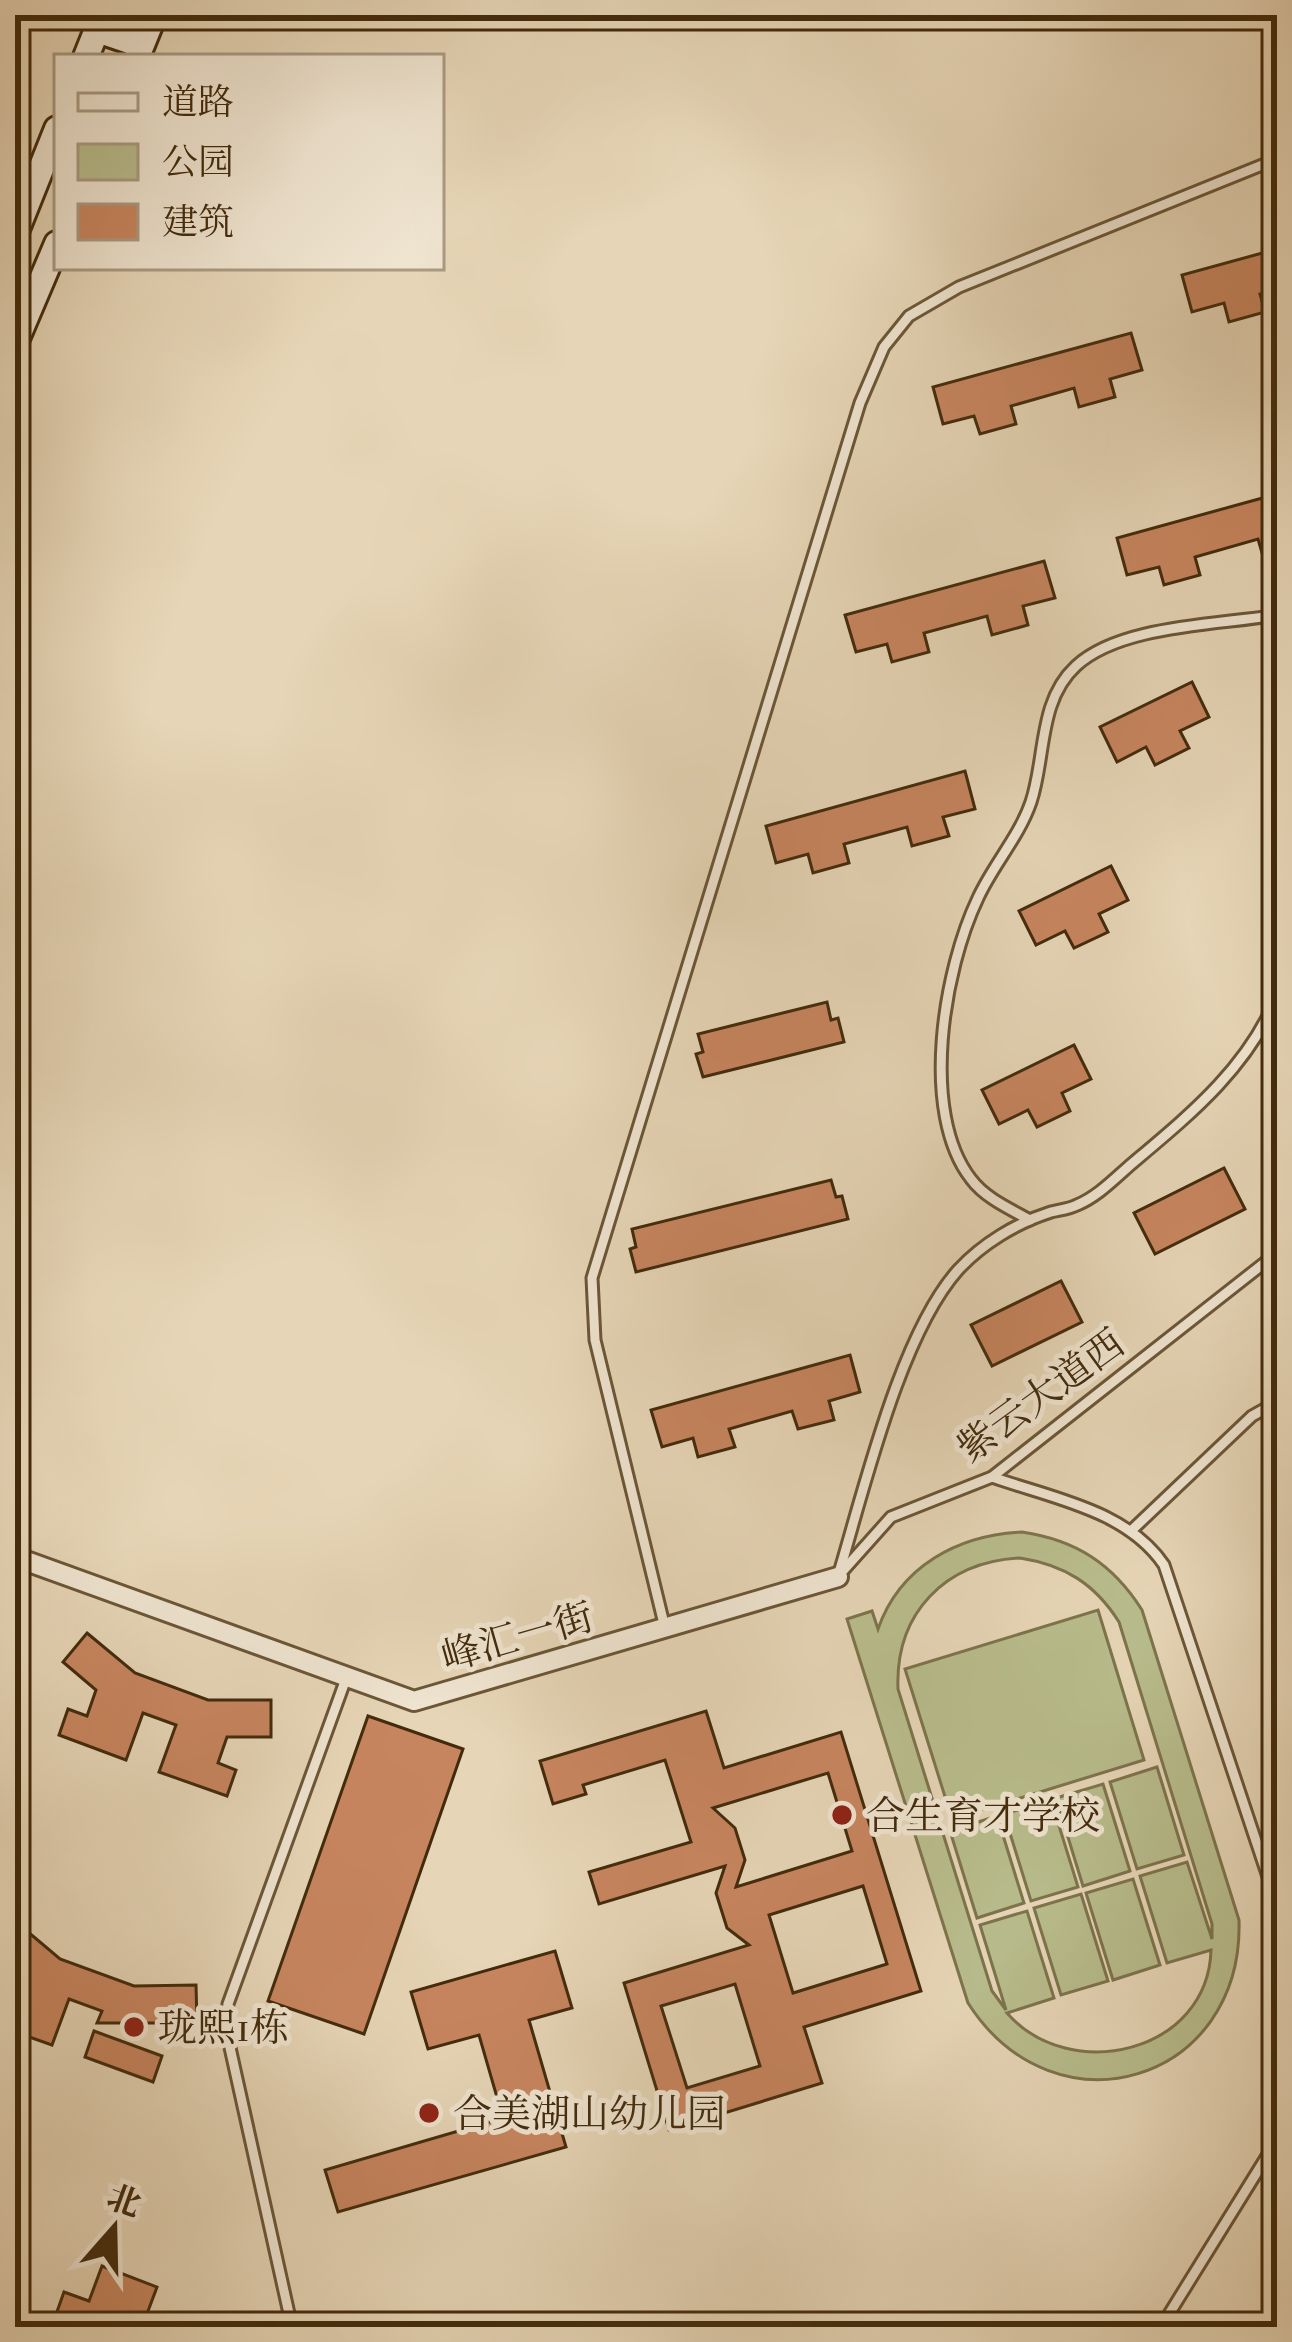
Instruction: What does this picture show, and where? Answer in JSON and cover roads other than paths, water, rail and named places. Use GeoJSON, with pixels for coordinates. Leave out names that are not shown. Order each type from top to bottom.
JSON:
{"type":"FeatureCollection","features":[{"type":"Feature","properties":{"kind":"main road"},"geometry":{"type":"LineString","coordinates":[[87,54],[100,22],[139,51],[154,15]]}},
{"type":"Feature","properties":{"kind":"main road"},"geometry":{"type":"LineString","coordinates":[[15,234],[54,136]]}},
{"type":"Feature","properties":{"kind":"main road"},"geometry":{"type":"LineString","coordinates":[[15,343],[54,251]]}},
{"type":"Feature","properties":{"kind":"street","name":"峰汇一街"},"geometry":{"type":"LineString","coordinates":[[15,1557],[414,1701],[838,1577]]}},
{"type":"Feature","properties":{"kind":"lane"},"geometry":{"type":"LineString","coordinates":[[665,1628],[595,1340],[592,1278],[860,403],[884,346],[909,316],[959,287],[1277,159]]}},
{"type":"Feature","properties":{"kind":"lane"},"geometry":{"type":"LineString","coordinates":[[1030,1220],[974,1184],[958,1161],[941,1074],[944,1013],[956,953],[979,896],[1029,806],[1055,694],[1072,669],[1097,650],[1126,638],[1277,615]]}},
{"type":"Feature","properties":{"kind":"lane"},"geometry":{"type":"LineString","coordinates":[[838,1577],[921,1324],[961,1267],[987,1244],[1030,1220],[1076,1206],[1100,1192],[1206,1100],[1242,1060],[1277,995]]}},
{"type":"Feature","properties":{"kind":"lane","name":"紫云大道西"},"geometry":{"type":"LineString","coordinates":[[838,1577],[891,1516],[992,1477],[1277,1253]]}},
{"type":"Feature","properties":{"kind":"lane"},"geometry":{"type":"LineString","coordinates":[[1133,1529],[1252,1416],[1277,1402]]}},
{"type":"Feature","properties":{"kind":"lane"},"geometry":{"type":"LineString","coordinates":[[992,1477],[1133,1529],[1151,1545],[1164,1565],[1277,1904]]}},
{"type":"Feature","properties":{"kind":"lane"},"geometry":{"type":"LineString","coordinates":[[292,2327],[225,2025],[228,2004],[346,1676]]}},
{"type":"Feature","properties":{"kind":"lane"},"geometry":{"type":"LineString","coordinates":[[1161,2327],[1277,2145]]}},
{"type":"Feature","properties":{"kind":"place","name":"合生育才学校"},"geometry":{"type":"Point","coordinates":[842,1815]}},
{"type":"Feature","properties":{"kind":"place","name":"珑熙1栋"},"geometry":{"type":"Point","coordinates":[134,2027]}},
{"type":"Feature","properties":{"kind":"place","name":"合美湖山幼儿园"},"geometry":{"type":"Point","coordinates":[429,2113]}}]}
